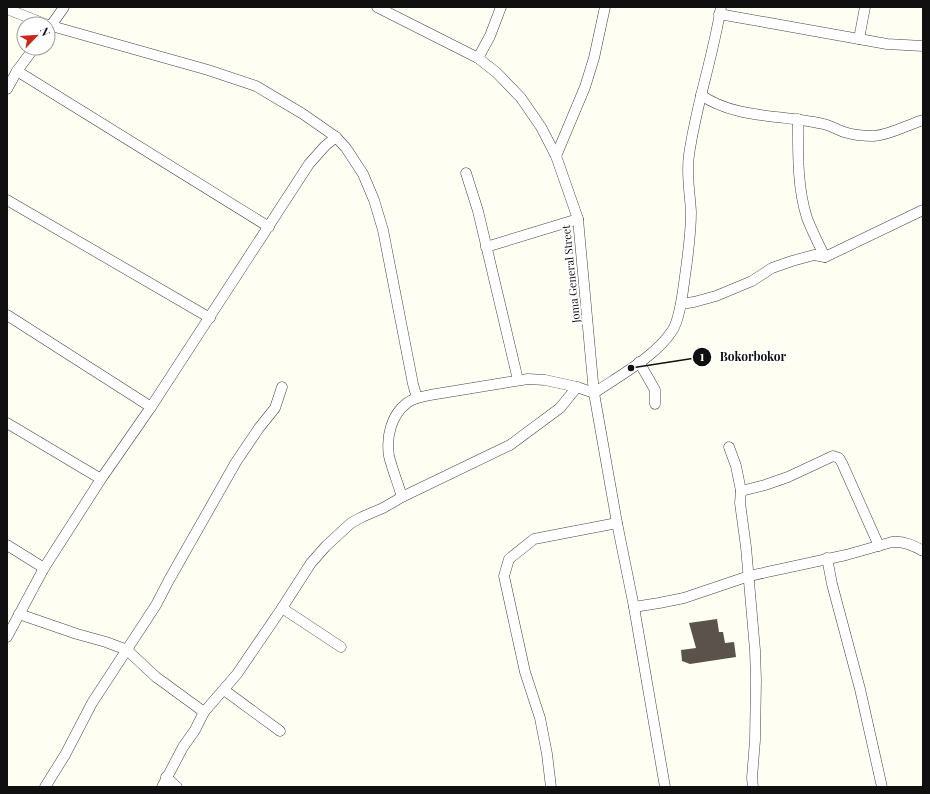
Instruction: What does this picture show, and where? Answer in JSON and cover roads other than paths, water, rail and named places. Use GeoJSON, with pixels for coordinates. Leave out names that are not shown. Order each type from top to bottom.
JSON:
{"type":"FeatureCollection","features":[{"type":"Feature","properties":{"kind":"street"},"geometry":{"type":"LineString","coordinates":[[56,16],[64,7]]}},
{"type":"Feature","properties":{"kind":"street","name":"Joma General Street"},"geometry":{"type":"LineString","coordinates":[[377,7],[478,58],[497,73],[521,98],[541,127],[556,156],[578,219],[594,393],[617,523],[634,607],[665,787]]}},
{"type":"Feature","properties":{"kind":"street"},"geometry":{"type":"LineString","coordinates":[[478,58],[490,36],[501,7]]}},
{"type":"Feature","properties":{"kind":"street"},"geometry":{"type":"LineString","coordinates":[[556,156],[585,87],[594,58],[605,7]]}},
{"type":"Feature","properties":{"kind":"street"},"geometry":{"type":"LineString","coordinates":[[859,39],[865,7]]}},
{"type":"Feature","properties":{"kind":"street"},"geometry":{"type":"LineString","coordinates":[[7,9],[24,16]]}},
{"type":"Feature","properties":{"kind":"street"},"geometry":{"type":"LineString","coordinates":[[402,497],[389,456],[388,436],[392,422],[398,411],[407,403],[417,398],[518,380],[534,379],[577,387],[594,393],[662,344],[673,330],[681,304],[689,244],[691,212],[688,165],[695,119],[720,11],[887,44],[923,46]]}},
{"type":"Feature","properties":{"kind":"street"},"geometry":{"type":"LineString","coordinates":[[56,28],[208,70],[256,86],[298,110],[336,137],[346,148],[363,174],[381,222],[417,398]]}},
{"type":"Feature","properties":{"kind":"street"},"geometry":{"type":"LineString","coordinates":[[7,89],[17,71],[28,56]]}},
{"type":"Feature","properties":{"kind":"street"},"geometry":{"type":"LineString","coordinates":[[17,71],[269,227]]}},
{"type":"Feature","properties":{"kind":"street"},"geometry":{"type":"LineString","coordinates":[[701,95],[724,108],[762,115],[798,119],[858,135],[875,136],[923,120]]}},
{"type":"Feature","properties":{"kind":"street"},"geometry":{"type":"LineString","coordinates":[[798,119],[798,162],[804,203],[807,218],[825,258]]}},
{"type":"Feature","properties":{"kind":"street"},"geometry":{"type":"LineString","coordinates":[[7,637],[44,568],[101,479],[210,318],[309,164],[325,146],[336,137]]}},
{"type":"Feature","properties":{"kind":"street"},"geometry":{"type":"LineString","coordinates":[[466,173],[478,211],[518,380]]}},
{"type":"Feature","properties":{"kind":"street"},"geometry":{"type":"LineString","coordinates":[[7,200],[210,318]]}},
{"type":"Feature","properties":{"kind":"street"},"geometry":{"type":"LineString","coordinates":[[681,304],[716,296],[752,281],[772,268],[792,261],[814,255],[825,258],[923,210]]}},
{"type":"Feature","properties":{"kind":"street"},"geometry":{"type":"LineString","coordinates":[[486,247],[578,219]]}},
{"type":"Feature","properties":{"kind":"street"},"geometry":{"type":"LineString","coordinates":[[7,315],[151,407]]}},
{"type":"Feature","properties":{"kind":"street"},"geometry":{"type":"LineString","coordinates":[[639,362],[655,390],[655,404]]}},
{"type":"Feature","properties":{"kind":"street"},"geometry":{"type":"LineString","coordinates":[[45,787],[65,755],[92,703],[156,605],[236,462],[259,428],[275,408],[282,387]]}},
{"type":"Feature","properties":{"kind":"street"},"geometry":{"type":"LineString","coordinates":[[162,787],[166,777],[183,747],[195,730],[204,712],[236,674],[282,608],[310,563],[326,546],[351,523],[362,517],[510,446],[560,408],[577,387]]}},
{"type":"Feature","properties":{"kind":"street"},"geometry":{"type":"LineString","coordinates":[[7,423],[101,479]]}},
{"type":"Feature","properties":{"kind":"street"},"geometry":{"type":"LineString","coordinates":[[729,447],[736,466],[741,491],[740,503],[749,576],[756,680],[755,740],[752,778],[753,787]]}},
{"type":"Feature","properties":{"kind":"street"},"geometry":{"type":"LineString","coordinates":[[741,491],[788,477],[834,456],[842,463],[879,546]]}},
{"type":"Feature","properties":{"kind":"street"},"geometry":{"type":"LineString","coordinates":[[551,787],[547,754],[540,718],[525,672],[504,576],[509,559],[534,539],[617,523]]}},
{"type":"Feature","properties":{"kind":"street"},"geometry":{"type":"LineString","coordinates":[[634,607],[684,598],[749,576],[899,541],[908,543],[923,551]]}},
{"type":"Feature","properties":{"kind":"street"},"geometry":{"type":"LineString","coordinates":[[7,545],[44,568]]}},
{"type":"Feature","properties":{"kind":"street"},"geometry":{"type":"LineString","coordinates":[[827,558],[832,584],[860,689],[882,787]]}},
{"type":"Feature","properties":{"kind":"street"},"geometry":{"type":"LineString","coordinates":[[282,608],[341,647]]}},
{"type":"Feature","properties":{"kind":"street"},"geometry":{"type":"LineString","coordinates":[[20,614],[127,650],[156,677],[204,712]]}},
{"type":"Feature","properties":{"kind":"street"},"geometry":{"type":"LineString","coordinates":[[224,690],[280,731]]}},
{"type":"Feature","properties":{"kind":"street"},"geometry":{"type":"LineString","coordinates":[[166,777],[177,787]]}},
{"type":"Feature","properties":{"kind":"place","name":"Bokorbokor"},"geometry":{"type":"Point","coordinates":[631,368]}}]}
